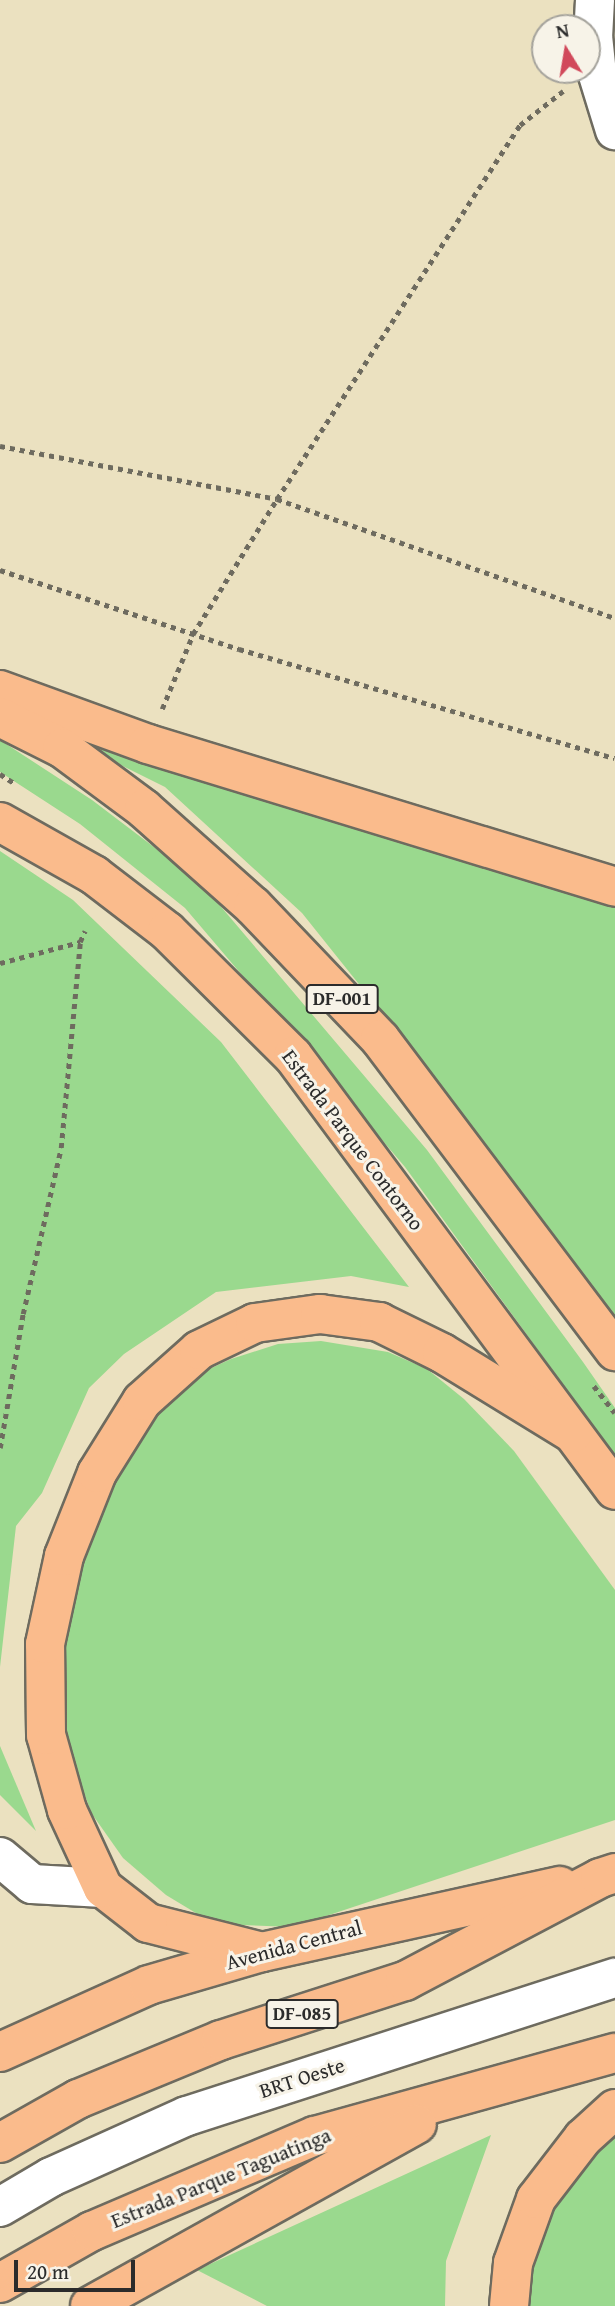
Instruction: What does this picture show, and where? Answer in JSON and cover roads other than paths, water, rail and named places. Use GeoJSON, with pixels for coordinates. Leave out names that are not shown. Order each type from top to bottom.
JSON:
{"type":"FeatureCollection","features":[{"type":"Feature","properties":{"kind":"main road"},"geometry":{"type":"LineString","coordinates":[[0,690],[148,744],[603,880]]}},
{"type":"Feature","properties":{"kind":"main road","name":"DF-001"},"geometry":{"type":"LineString","coordinates":[[0,718],[62,748],[144,809],[253,906],[380,1039],[615,1351]]}},
{"type":"Feature","properties":{"kind":"main road","name":"Estrada Parque Contorno"},"geometry":{"type":"LineString","coordinates":[[0,822],[94,875],[167,931],[293,1056],[615,1490]]}},
{"type":"Feature","properties":{"kind":"main road"},"geometry":{"type":"LineString","coordinates":[[262,1952],[148,1923],[103,1888],[67,1810],[46,1735],[45,1644],[64,1556],[88,1497],[142,1401],[199,1350],[244,1328],[320,1314],[379,1322],[442,1353],[572,1433]]}},
{"type":"Feature","properties":{"kind":"main road","name":"Avenida Central"},"geometry":{"type":"LineString","coordinates":[[0,2052],[149,1985],[262,1952],[391,1920],[607,1875]]}},
{"type":"Feature","properties":{"kind":"main road","name":"DF-085"},"geometry":{"type":"LineString","coordinates":[[0,2143],[78,2099],[221,2040],[405,1982],[607,1875]]}},
{"type":"Feature","properties":{"kind":"main road","name":"Estrada Parque Taguatinga"},"geometry":{"type":"LineString","coordinates":[[0,2283],[92,2231],[315,2136],[464,2098],[615,2053]]}},
{"type":"Feature","properties":{"kind":"main road"},"geometry":{"type":"LineString","coordinates":[[90,2306],[464,2098]]}},
{"type":"Feature","properties":{"kind":"main road"},"geometry":{"type":"LineString","coordinates":[[509,2306],[513,2263],[536,2199],[583,2138],[615,2109]]}},
{"type":"Feature","properties":{"kind":"street"},"geometry":{"type":"LineString","coordinates":[[596,0],[593,36],[597,72],[615,130]]}},
{"type":"Feature","properties":{"kind":"street"},"geometry":{"type":"LineString","coordinates":[[0,1857],[32,1884],[103,1888]]}},
{"type":"Feature","properties":{"kind":"street","name":"BRT Oeste"},"geometry":{"type":"LineString","coordinates":[[0,2207],[51,2178],[187,2116],[615,1979]]}}]}
